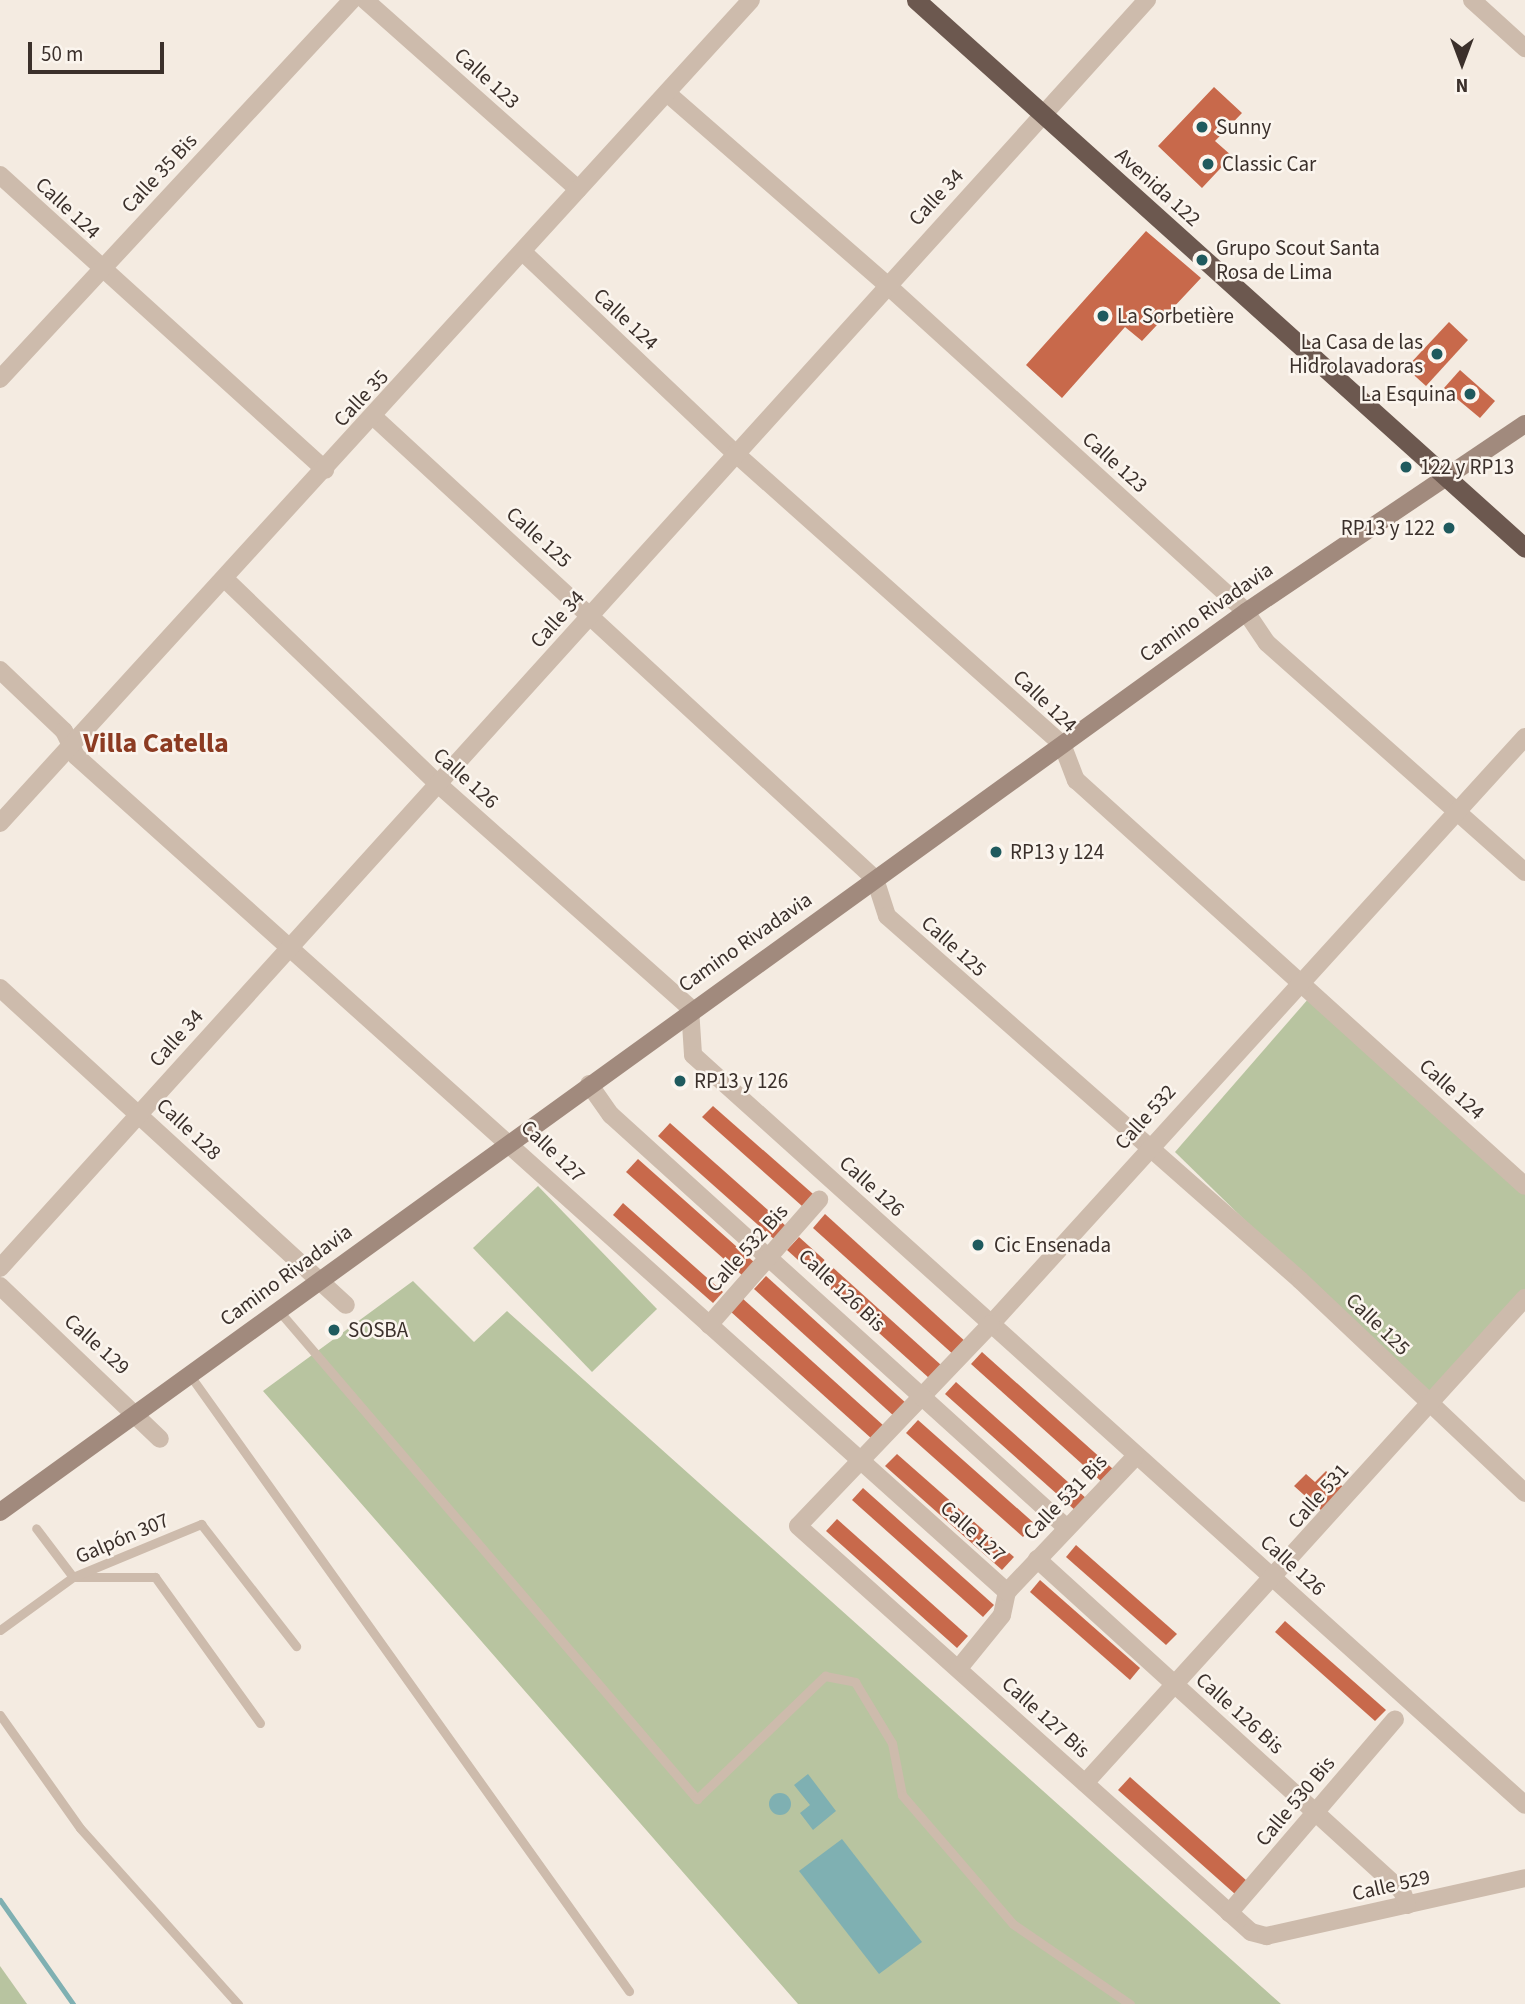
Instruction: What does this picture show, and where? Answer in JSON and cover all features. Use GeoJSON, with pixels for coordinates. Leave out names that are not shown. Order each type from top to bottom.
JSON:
{"type":"FeatureCollection","features":[{"type":"Feature","properties":{"kind":"highway","name":"Avenida 122"},"geometry":{"type":"LineString","coordinates":[[916,0],[1525,548]]}},
{"type":"Feature","properties":{"kind":"main road","name":"Camino Rivadavia"},"geometry":{"type":"LineString","coordinates":[[0,1512],[690,1008],[875,879],[1245,612],[1420,490],[1448,481],[1525,424]]}},
{"type":"Feature","properties":{"kind":"street","name":"Calle 35 Bis"},"geometry":{"type":"LineString","coordinates":[[0,379],[352,0]]}},
{"type":"Feature","properties":{"kind":"street","name":"Calle 123"},"geometry":{"type":"LineString","coordinates":[[365,0],[578,189]]}},
{"type":"Feature","properties":{"kind":"street","name":"Calle 35"},"geometry":{"type":"LineString","coordinates":[[0,823],[69,743],[375,418],[578,189],[751,0]]}},
{"type":"Feature","properties":{"kind":"street","name":"Calle 34"},"geometry":{"type":"LineString","coordinates":[[0,1268],[591,615],[886,284],[1147,0]]}},
{"type":"Feature","properties":{"kind":"street"},"geometry":{"type":"LineString","coordinates":[[1472,0],[1525,48]]}},
{"type":"Feature","properties":{"kind":"street","name":"Calle 123"},"geometry":{"type":"LineString","coordinates":[[667,93],[886,284],[1245,612],[1267,643],[1525,872]]}},
{"type":"Feature","properties":{"kind":"street","name":"Calle 124"},"geometry":{"type":"LineString","coordinates":[[0,175],[100,270],[326,470]]}},
{"type":"Feature","properties":{"kind":"street","name":"Calle 124"},"geometry":{"type":"LineString","coordinates":[[524,253],[735,453],[1062,744],[1076,780],[1525,1186]]}},
{"type":"Feature","properties":{"kind":"street","name":"Calle 125"},"geometry":{"type":"LineString","coordinates":[[375,418],[875,879],[887,916],[1146,1149],[1300,1280],[1525,1493]]}},
{"type":"Feature","properties":{"kind":"street","name":"Calle 126"},"geometry":{"type":"LineString","coordinates":[[225,579],[438,784],[690,1008],[693,1055],[991,1324],[1134,1458],[1275,1578],[1525,1805]]}},
{"type":"Feature","properties":{"kind":"street"},"geometry":{"type":"LineString","coordinates":[[0,670],[69,743]]}},
{"type":"Feature","properties":{"kind":"street","name":"Calle 532"},"geometry":{"type":"LineString","coordinates":[[798,1526],[991,1324],[1146,1149],[1525,737]]}},
{"type":"Feature","properties":{"kind":"street","name":"Calle 127"},"geometry":{"type":"LineString","coordinates":[[69,743],[76,756],[288,949],[510,1141],[709,1325],[1007,1591]]}},
{"type":"Feature","properties":{"kind":"street","name":"Calle 128"},"geometry":{"type":"LineString","coordinates":[[0,988],[346,1305]]}},
{"type":"Feature","properties":{"kind":"street","name":"Calle 126 Bis"},"geometry":{"type":"LineString","coordinates":[[589,1084],[611,1115],[772,1256],[1067,1528]]}},
{"type":"Feature","properties":{"kind":"street","name":"Calle 532 Bis"},"geometry":{"type":"LineString","coordinates":[[709,1325],[819,1200]]}},
{"type":"Feature","properties":{"kind":"street","name":"Calle 129"},"geometry":{"type":"LineString","coordinates":[[0,1286],[137,1411],[160,1439]]}},
{"type":"Feature","properties":{"kind":"street","name":"Calle 531"},"geometry":{"type":"LineString","coordinates":[[1085,1783],[1275,1578],[1525,1298]]}},
{"type":"Feature","properties":{"kind":"street","name":"Calle 531 Bis"},"geometry":{"type":"LineString","coordinates":[[959,1668],[1002,1615],[1007,1591],[1134,1458]]}},
{"type":"Feature","properties":{"kind":"street","name":"Calle 127 Bis"},"geometry":{"type":"LineString","coordinates":[[798,1526],[1229,1913],[1266,1936]]}},
{"type":"Feature","properties":{"kind":"street","name":"Calle 126 Bis"},"geometry":{"type":"LineString","coordinates":[[1037,1559],[1402,1891],[1407,1905]]}},
{"type":"Feature","properties":{"kind":"street","name":"Calle 530 Bis"},"geometry":{"type":"LineString","coordinates":[[1229,1913],[1395,1719]]}},
{"type":"Feature","properties":{"kind":"street","name":"Calle 529"},"geometry":{"type":"LineString","coordinates":[[1266,1936],[1525,1878]]}},
{"type":"Feature","properties":{"kind":"lane"},"geometry":{"type":"LineString","coordinates":[[278,1309],[697,1799],[825,1676],[855,1682],[892,1743],[902,1795],[944,1845],[1013,1924],[1130,2004]]}},
{"type":"Feature","properties":{"kind":"lane"},"geometry":{"type":"LineString","coordinates":[[189,1374],[629,1991]]}},
{"type":"Feature","properties":{"kind":"lane","name":"Galpón 307"},"geometry":{"type":"LineString","coordinates":[[73,1577],[201,1524],[296,1646]]}},
{"type":"Feature","properties":{"kind":"lane"},"geometry":{"type":"LineString","coordinates":[[0,1630],[73,1577],[36,1528]]}},
{"type":"Feature","properties":{"kind":"lane","name":"Galpón 307"},"geometry":{"type":"LineString","coordinates":[[73,1577],[155,1577],[260,1723]]}},
{"type":"Feature","properties":{"kind":"lane"},"geometry":{"type":"LineString","coordinates":[[0,1715],[80,1828],[238,2004]]}},
{"type":"Feature","properties":{"kind":"green space"},"geometry":{"type":"Polygon","coordinates":[[[1309,998],[1525,1193],[1525,1291],[1430,1401],[1175,1152],[1309,998]]]}},
{"type":"Feature","properties":{"kind":"green space"},"geometry":{"type":"Polygon","coordinates":[[[538,1186],[657,1309],[592,1372],[473,1248],[538,1186]]]}},
{"type":"Feature","properties":{"kind":"green space"},"geometry":{"type":"Polygon","coordinates":[[[413,1281],[474,1342],[507,1311],[1281,2004],[798,2004],[263,1391],[413,1281]]]}},
{"type":"Feature","properties":{"kind":"green space"},"geometry":{"type":"Polygon","coordinates":[[[0,1966],[27,2004],[0,2004],[0,1966]]]}},
{"type":"Feature","properties":{"kind":"water"},"geometry":{"type":"Polygon","coordinates":[[[808,1774],[836,1811],[813,1830],[800,1813],[810,1805],[794,1785],[808,1774]]]}},
{"type":"Feature","properties":{"kind":"water"},"geometry":{"type":"Polygon","coordinates":[[[780,1793],[788,1796],[791,1804],[788,1812],[780,1815],[772,1812],[769,1804],[772,1796],[780,1793]]]}},
{"type":"Feature","properties":{"kind":"water"},"geometry":{"type":"Polygon","coordinates":[[[842,1839],[922,1942],[879,1974],[799,1871],[842,1839]]]}},
{"type":"Feature","properties":{"kind":"building","name":"Sunny"},"geometry":{"type":"Polygon","coordinates":[[[1214,87],[1242,113],[1215,141],[1232,156],[1202,188],[1158,146],[1214,87]]]}},
{"type":"Feature","properties":{"kind":"building","name":"La Sorbetière"},"geometry":{"type":"Polygon","coordinates":[[[1146,231],[1201,278],[1142,341],[1125,327],[1062,398],[1026,365],[1146,231]]]}},
{"type":"Feature","properties":{"kind":"building","name":"La Casa de las Hidrolavadoras"},"geometry":{"type":"Polygon","coordinates":[[[1449,322],[1468,340],[1426,386],[1406,368],[1449,322]]]}},
{"type":"Feature","properties":{"kind":"building","name":"La Esquina"},"geometry":{"type":"Polygon","coordinates":[[[1460,370],[1495,401],[1480,418],[1444,388],[1460,370]]]}},
{"type":"Feature","properties":{"kind":"building"},"geometry":{"type":"Polygon","coordinates":[[[713,1106],[813,1194],[802,1206],[702,1117],[713,1106]]]}},
{"type":"Feature","properties":{"kind":"building"},"geometry":{"type":"Polygon","coordinates":[[[670,1123],[787,1227],[775,1240],[658,1136],[670,1123]]]}},
{"type":"Feature","properties":{"kind":"building"},"geometry":{"type":"Polygon","coordinates":[[[638,1159],[755,1263],[743,1276],[626,1172],[638,1159]]]}},
{"type":"Feature","properties":{"kind":"building"},"geometry":{"type":"Polygon","coordinates":[[[623,1203],[723,1292],[713,1303],[613,1215],[623,1203]]]}},
{"type":"Feature","properties":{"kind":"building"},"geometry":{"type":"Polygon","coordinates":[[[825,1214],[967,1343],[955,1356],[813,1228],[825,1214]]]}},
{"type":"Feature","properties":{"kind":"building"},"geometry":{"type":"Polygon","coordinates":[[[799,1237],[941,1365],[929,1378],[787,1250],[799,1237]]]}},
{"type":"Feature","properties":{"kind":"building"},"geometry":{"type":"Polygon","coordinates":[[[766,1276],[907,1404],[895,1417],[754,1289],[766,1276]]]}},
{"type":"Feature","properties":{"kind":"building"},"geometry":{"type":"Polygon","coordinates":[[[742,1298],[884,1426],[872,1439],[730,1311],[742,1298]]]}},
{"type":"Feature","properties":{"kind":"building"},"geometry":{"type":"Polygon","coordinates":[[[982,1352],[1113,1469],[1102,1482],[971,1364],[982,1352]]]}},
{"type":"Feature","properties":{"kind":"building"},"geometry":{"type":"Polygon","coordinates":[[[956,1382],[1087,1499],[1076,1511],[945,1394],[956,1382]]]}},
{"type":"Feature","properties":{"kind":"building"},"geometry":{"type":"Polygon","coordinates":[[[918,1420],[1035,1524],[1023,1537],[906,1433],[918,1420]]]}},
{"type":"Feature","properties":{"kind":"building"},"geometry":{"type":"Polygon","coordinates":[[[897,1454],[1014,1557],[1002,1570],[885,1466],[897,1454]]]}},
{"type":"Feature","properties":{"kind":"building"},"geometry":{"type":"Polygon","coordinates":[[[1326,1471],[1344,1488],[1322,1511],[1294,1486],[1306,1474],[1315,1482],[1326,1471]]]}},
{"type":"Feature","properties":{"kind":"building"},"geometry":{"type":"Polygon","coordinates":[[[863,1488],[994,1605],[983,1617],[852,1500],[863,1488]]]}},
{"type":"Feature","properties":{"kind":"building"},"geometry":{"type":"Polygon","coordinates":[[[837,1519],[968,1636],[957,1648],[826,1531],[837,1519]]]}},
{"type":"Feature","properties":{"kind":"building"},"geometry":{"type":"Polygon","coordinates":[[[1076,1545],[1177,1634],[1166,1645],[1066,1557],[1076,1545]]]}},
{"type":"Feature","properties":{"kind":"building"},"geometry":{"type":"Polygon","coordinates":[[[1040,1580],[1140,1668],[1130,1680],[1030,1592],[1040,1580]]]}},
{"type":"Feature","properties":{"kind":"building"},"geometry":{"type":"Polygon","coordinates":[[[1285,1621],[1386,1710],[1375,1721],[1275,1632],[1285,1621]]]}},
{"type":"Feature","properties":{"kind":"building"},"geometry":{"type":"Polygon","coordinates":[[[1130,1777],[1247,1881],[1235,1894],[1118,1790],[1130,1777]]]}},
{"type":"Feature","properties":{"kind":"waterway"},"geometry":{"type":"LineString","coordinates":[[0,1900],[73,2004]]}},
{"type":"Feature","properties":{"kind":"place","name":"Sunny"},"geometry":{"type":"Point","coordinates":[1202,127]}},
{"type":"Feature","properties":{"kind":"place","name":"Classic Car"},"geometry":{"type":"Point","coordinates":[1208,164]}},
{"type":"Feature","properties":{"kind":"place","name":"Grupo Scout Santa Rosa de Lima"},"geometry":{"type":"Point","coordinates":[1202,260]}},
{"type":"Feature","properties":{"kind":"place","name":"La Sorbetière"},"geometry":{"type":"Point","coordinates":[1103,316]}},
{"type":"Feature","properties":{"kind":"place","name":"La Casa de las Hidrolavadoras"},"geometry":{"type":"Point","coordinates":[1437,354]}},
{"type":"Feature","properties":{"kind":"place","name":"La Esquina"},"geometry":{"type":"Point","coordinates":[1470,394]}},
{"type":"Feature","properties":{"kind":"place","name":"122 y RP13"},"geometry":{"type":"Point","coordinates":[1406,467]}},
{"type":"Feature","properties":{"kind":"place","name":"RP13 y 122"},"geometry":{"type":"Point","coordinates":[1449,528]}},
{"type":"Feature","properties":{"kind":"place","name":"RP13 y 124"},"geometry":{"type":"Point","coordinates":[996,852]}},
{"type":"Feature","properties":{"kind":"place","name":"RP13 y 126"},"geometry":{"type":"Point","coordinates":[680,1081]}},
{"type":"Feature","properties":{"kind":"place","name":"Cic Ensenada"},"geometry":{"type":"Point","coordinates":[978,1245]}},
{"type":"Feature","properties":{"kind":"place","name":"SOSBA"},"geometry":{"type":"Point","coordinates":[334,1330]}},
{"type":"Feature","properties":{"kind":"district","name":"Villa Catella"},"geometry":{"type":"Point","coordinates":[156,743]}}]}
